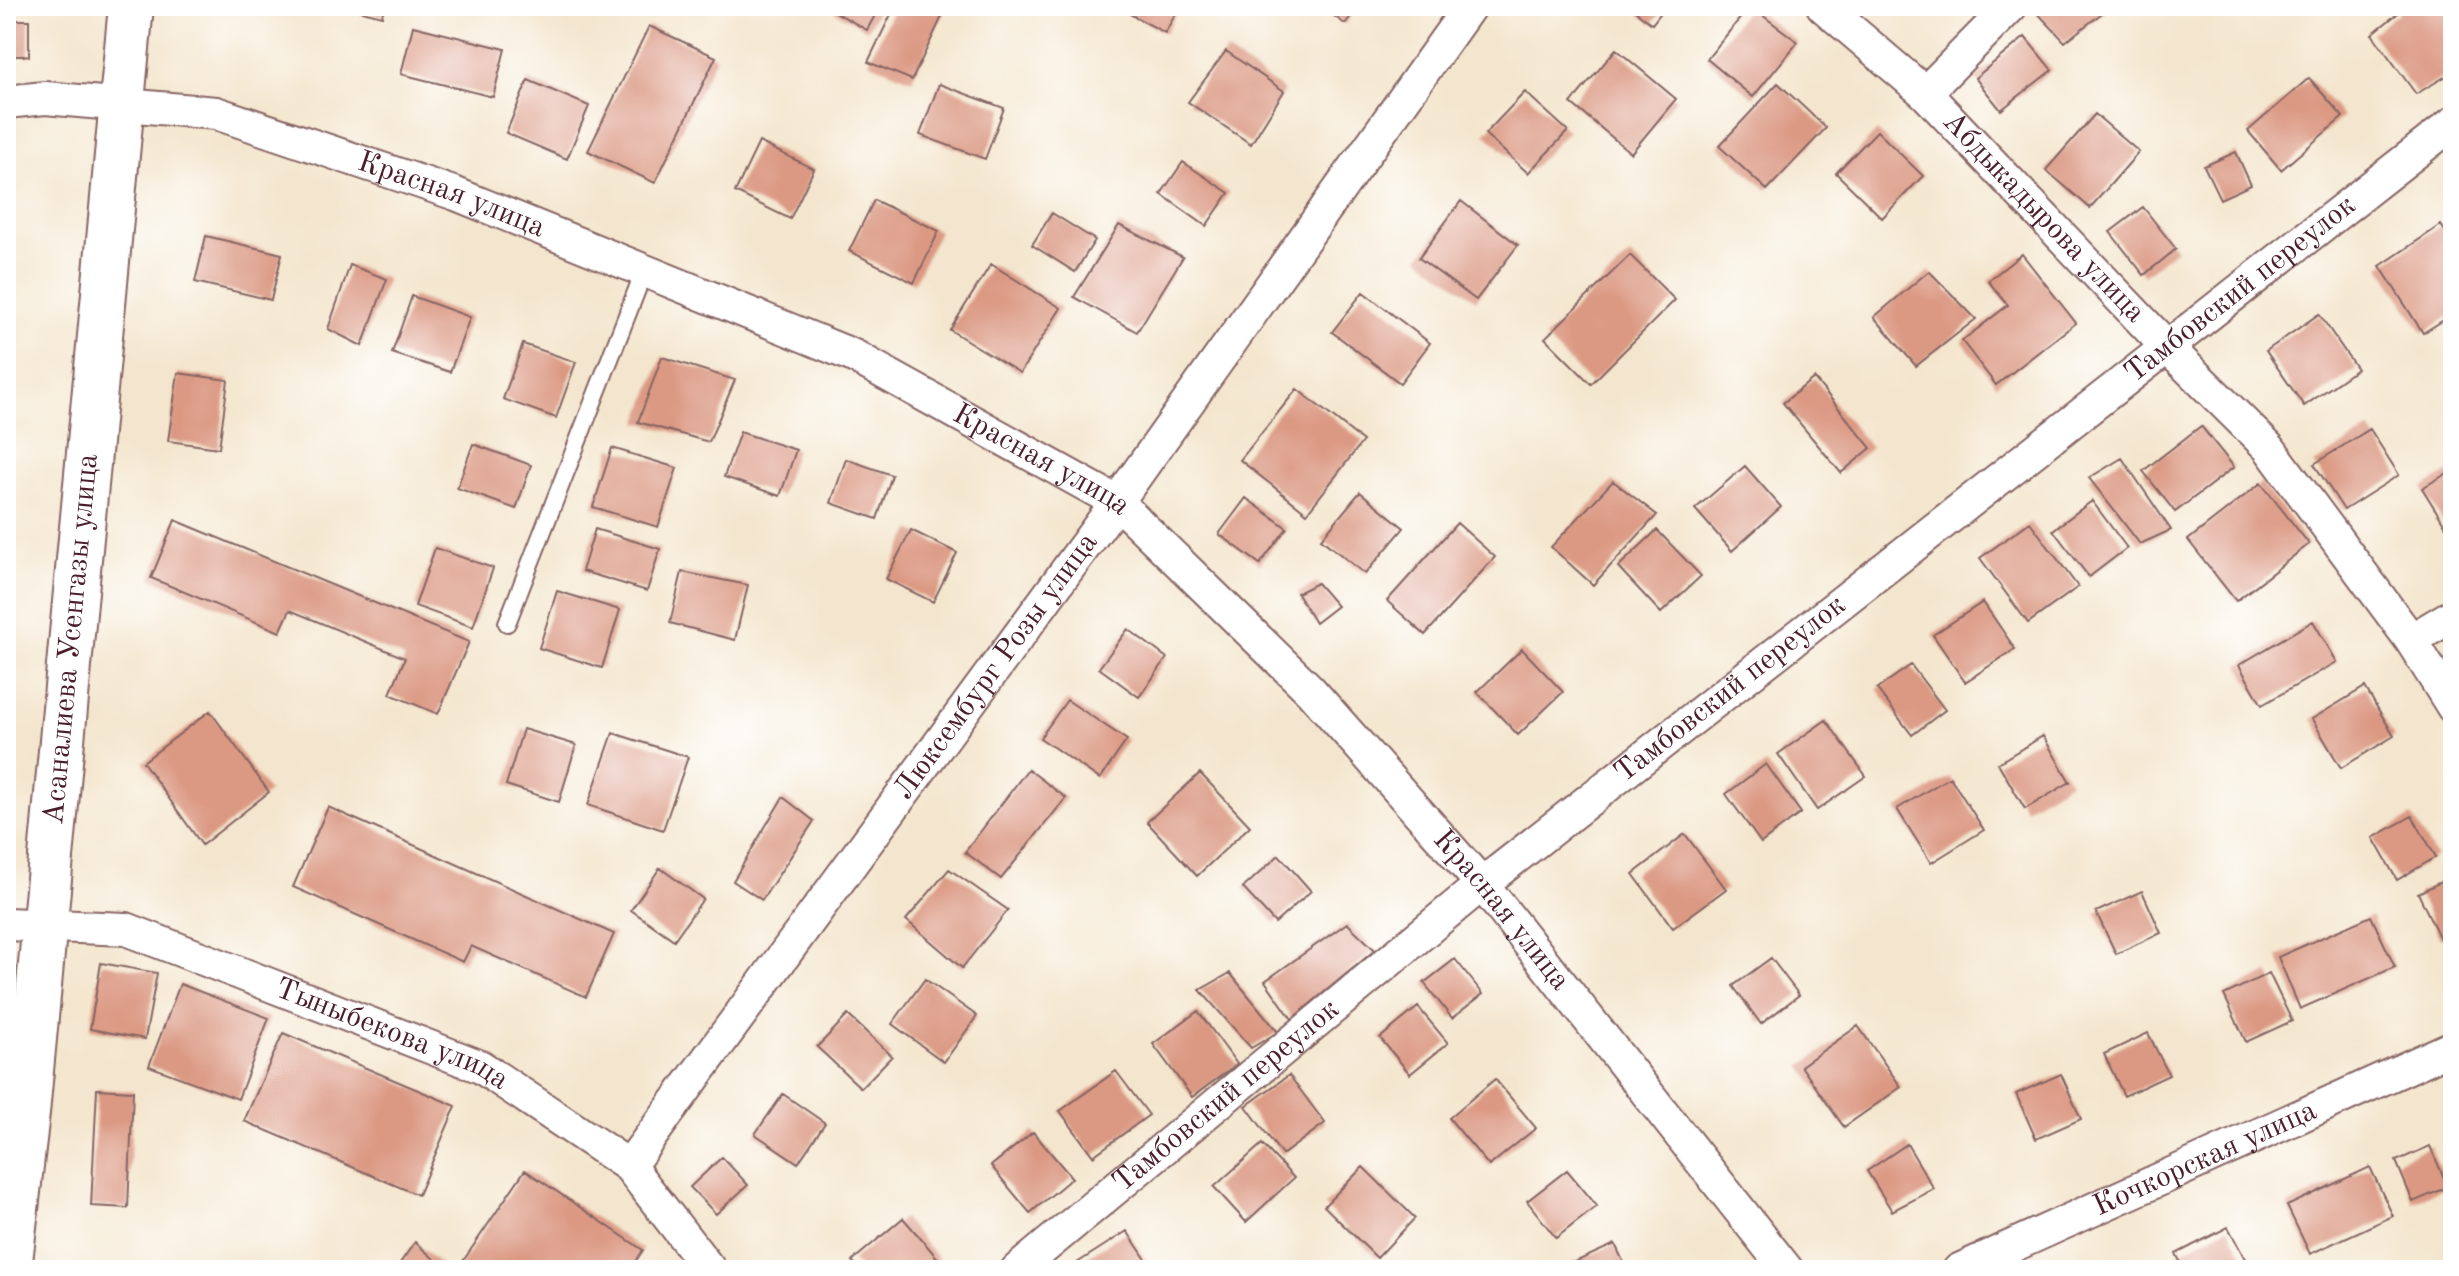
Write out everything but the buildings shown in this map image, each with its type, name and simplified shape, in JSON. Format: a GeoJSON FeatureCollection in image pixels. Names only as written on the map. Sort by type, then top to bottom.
{"type":"FeatureCollection","features":[{"type":"Feature","properties":{"kind":"main road","name":"Асаналиева Усенгазы улица"},"geometry":{"type":"LineString","coordinates":[[9,1270],[24,925],[131,6]]}},
{"type":"Feature","properties":{"kind":"street","name":"Люксембург Розы улица"},"geometry":{"type":"LineString","coordinates":[[629,1166],[1117,502],[1470,6]]}},
{"type":"Feature","properties":{"kind":"street","name":"Абдыкадырова улица"},"geometry":{"type":"LineString","coordinates":[[1823,6],[1925,93],[2166,346],[2269,448],[2411,640],[2453,707]]}},
{"type":"Feature","properties":{"kind":"street"},"geometry":{"type":"LineString","coordinates":[[1925,93],[2011,6]]}},
{"type":"Feature","properties":{"kind":"street","name":"Красная улица"},"geometry":{"type":"LineString","coordinates":[[6,102],[45,98],[216,113],[456,194],[854,356],[1117,502],[1310,690],[1482,884],[1787,1270]]}},
{"type":"Feature","properties":{"kind":"street","name":"Тамбовский переулок"},"geometry":{"type":"LineString","coordinates":[[1017,1270],[1482,884],[2453,123]]}},
{"type":"Feature","properties":{"kind":"street"},"geometry":{"type":"LineString","coordinates":[[2411,640],[2453,615]]}},
{"type":"Feature","properties":{"kind":"street","name":"Тыныбекова улица"},"geometry":{"type":"LineString","coordinates":[[24,925],[126,929],[481,1067],[629,1166],[710,1270]]}},
{"type":"Feature","properties":{"kind":"street","name":"Кочкорская улица"},"geometry":{"type":"LineString","coordinates":[[1959,1270],[2453,1047]]}},
{"type":"Feature","properties":{"kind":"lane"},"geometry":{"type":"LineString","coordinates":[[507,623],[645,269]]}}]}
